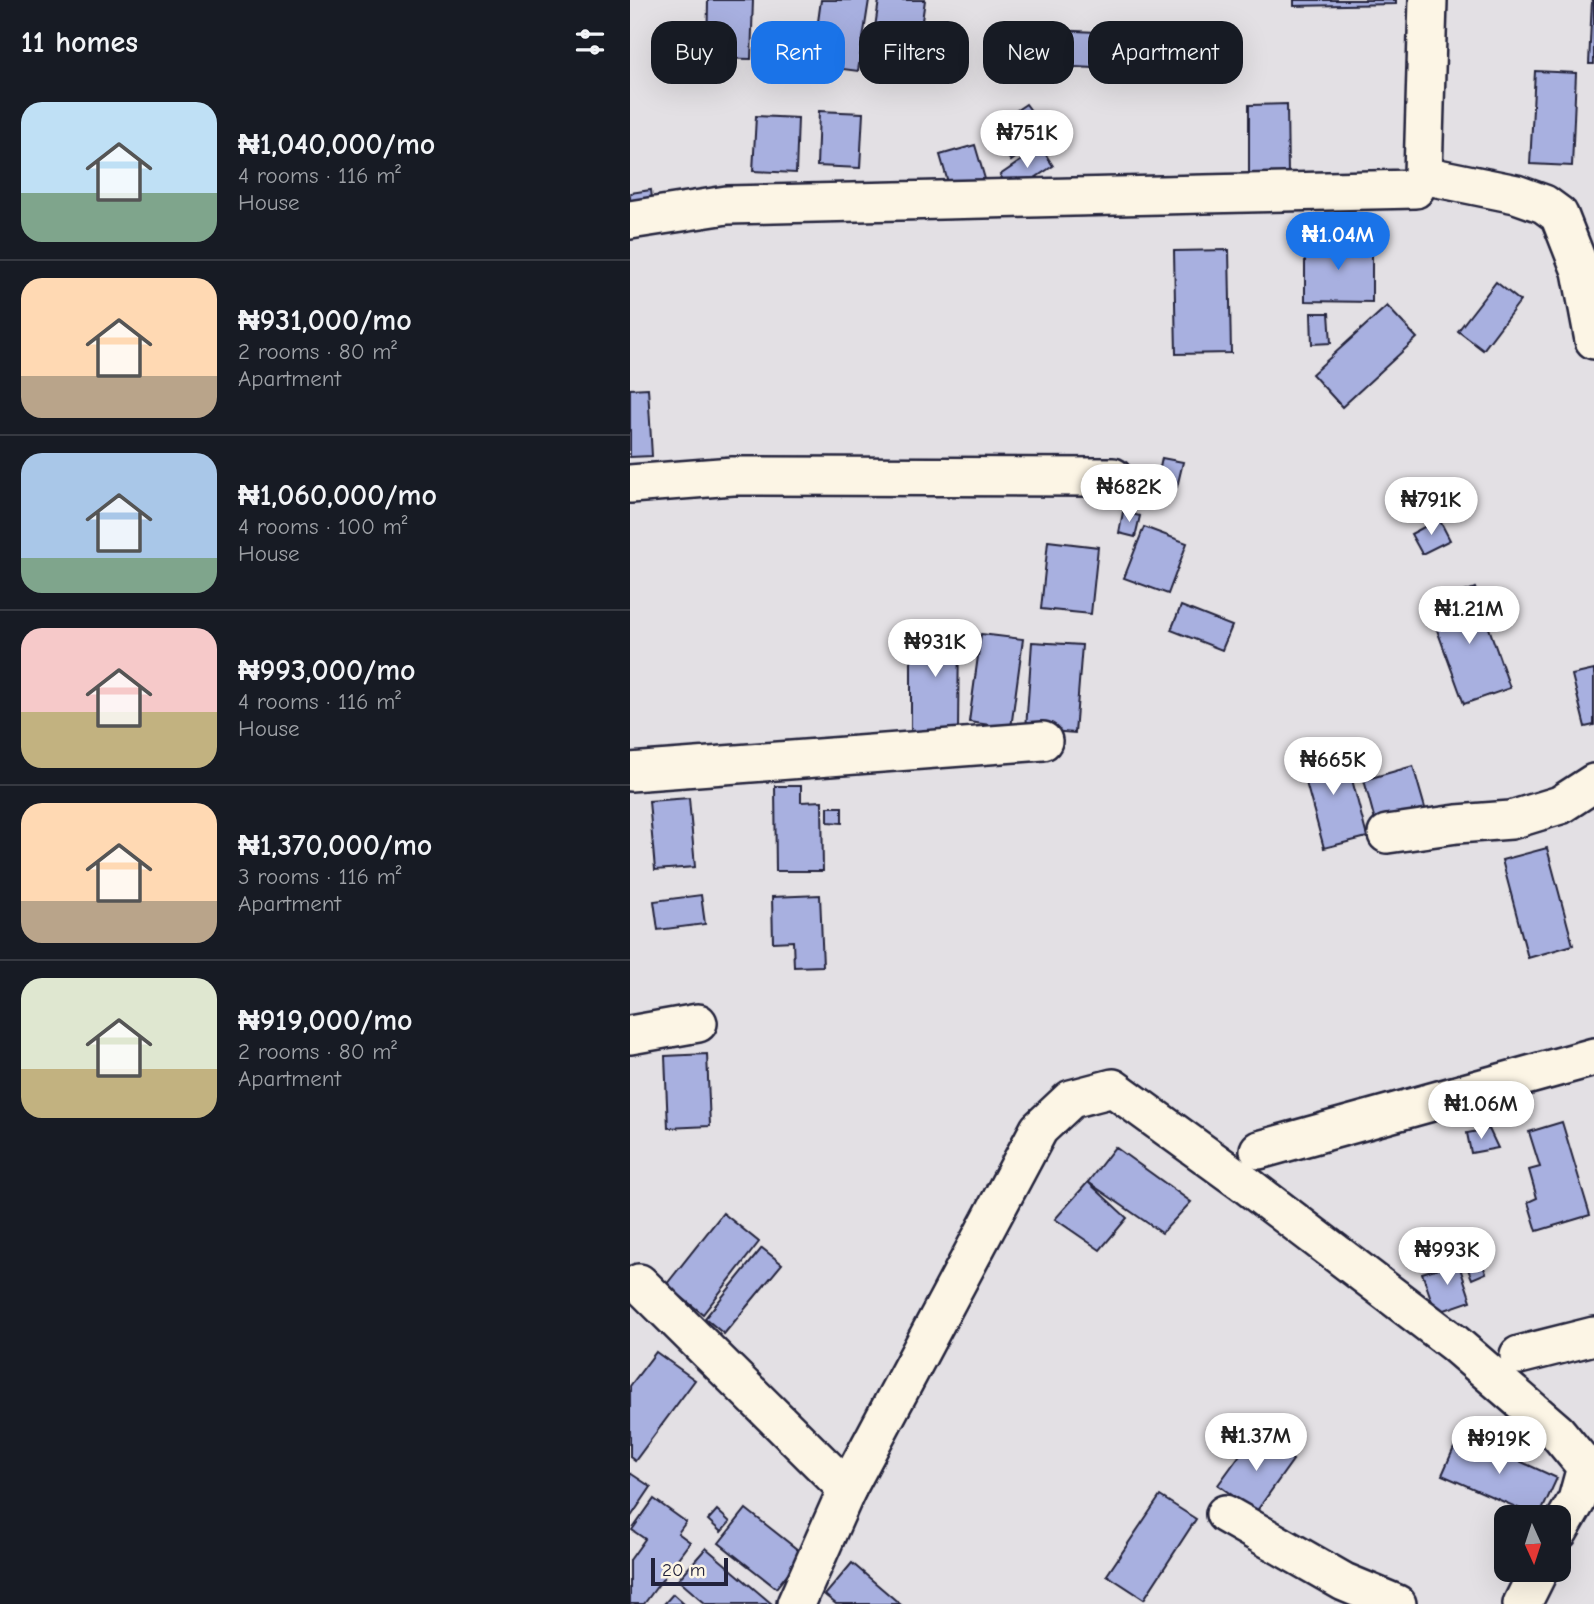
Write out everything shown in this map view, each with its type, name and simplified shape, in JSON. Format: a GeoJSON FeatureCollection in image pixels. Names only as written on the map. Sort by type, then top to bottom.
{"type":"FeatureCollection","features":[{"type":"Feature","properties":{"kind":"street"},"geometry":{"type":"LineString","coordinates":[[630,220],[727,205],[1415,189],[1423,175],[1428,0]]}},
{"type":"Feature","properties":{"kind":"street"},"geometry":{"type":"LineString","coordinates":[[1423,175],[1516,194],[1544,204],[1559,215],[1581,271],[1594,340]]}},
{"type":"Feature","properties":{"kind":"street"},"geometry":{"type":"LineString","coordinates":[[630,484],[733,476],[1113,477]]}},
{"type":"Feature","properties":{"kind":"street"},"geometry":{"type":"LineString","coordinates":[[630,772],[1043,741]]}},
{"type":"Feature","properties":{"kind":"street"},"geometry":{"type":"LineString","coordinates":[[1387,834],[1511,820],[1560,805],[1594,783]]}},
{"type":"Feature","properties":{"kind":"street"},"geometry":{"type":"LineString","coordinates":[[630,1035],[698,1023]]}},
{"type":"Feature","properties":{"kind":"street"},"geometry":{"type":"LineString","coordinates":[[1259,1150],[1594,1057]]}},
{"type":"Feature","properties":{"kind":"street"},"geometry":{"type":"LineString","coordinates":[[796,1604],[847,1489],[1039,1129],[1071,1099],[1113,1088],[1248,1186],[1443,1335],[1557,1432],[1586,1467],[1572,1509]]}},
{"type":"Feature","properties":{"kind":"street"},"geometry":{"type":"LineString","coordinates":[[639,1283],[847,1489]]}},
{"type":"Feature","properties":{"kind":"street"},"geometry":{"type":"LineString","coordinates":[[1519,1355],[1594,1336]]}},
{"type":"Feature","properties":{"kind":"street"},"geometry":{"type":"LineString","coordinates":[[1225,1514],[1344,1582],[1397,1604]]}},
{"type":"Feature","properties":{"kind":"street"},"geometry":{"type":"LineString","coordinates":[[1522,1604],[1533,1582]]}},
{"type":"Feature","properties":{"kind":"building"},"geometry":{"type":"Polygon","coordinates":[[[708,0],[753,0],[751,59],[737,59],[737,21],[708,21],[708,0]]]}},
{"type":"Feature","properties":{"kind":"building"},"geometry":{"type":"Polygon","coordinates":[[[821,0],[869,0],[866,21],[859,21],[858,71],[845,69],[845,21],[818,21],[821,0]]]}},
{"type":"Feature","properties":{"kind":"building"},"geometry":{"type":"Polygon","coordinates":[[[879,0],[925,0],[922,21],[876,21],[879,0]]]}},
{"type":"Feature","properties":{"kind":"building"},"geometry":{"type":"Polygon","coordinates":[[[1294,0],[1396,0],[1396,4],[1294,6],[1294,0]]]}},
{"type":"Feature","properties":{"kind":"building"},"geometry":{"type":"Polygon","coordinates":[[[1592,0],[1594,64],[1589,64],[1592,0]]]}},
{"type":"Feature","properties":{"kind":"building"},"geometry":{"type":"Polygon","coordinates":[[[1074,31],[1088,32],[1088,68],[1074,67],[1074,31]]]}},
{"type":"Feature","properties":{"kind":"building"},"geometry":{"type":"Polygon","coordinates":[[[1535,71],[1576,73],[1572,166],[1530,164],[1535,71]]]}},
{"type":"Feature","properties":{"kind":"building"},"geometry":{"type":"Polygon","coordinates":[[[1026,104],[1048,134],[1011,161],[988,130],[1026,104]]]}},
{"type":"Feature","properties":{"kind":"building"},"geometry":{"type":"Polygon","coordinates":[[[1287,104],[1288,175],[1249,175],[1249,105],[1287,104]]]}},
{"type":"Feature","properties":{"kind":"building"},"geometry":{"type":"Polygon","coordinates":[[[819,111],[863,113],[860,168],[817,166],[819,111]]]}},
{"type":"Feature","properties":{"kind":"building"},"geometry":{"type":"Polygon","coordinates":[[[756,116],[798,118],[796,173],[753,171],[756,116]]]}},
{"type":"Feature","properties":{"kind":"building"},"geometry":{"type":"Polygon","coordinates":[[[975,145],[985,179],[950,189],[940,155],[975,145]]]}},
{"type":"Feature","properties":{"kind":"building"},"geometry":{"type":"Polygon","coordinates":[[[1041,147],[1053,166],[1012,193],[1000,175],[1041,147]]]}},
{"type":"Feature","properties":{"kind":"building"},"geometry":{"type":"Polygon","coordinates":[[[651,190],[653,207],[630,210],[630,193],[651,190]]]}},
{"type":"Feature","properties":{"kind":"building"},"geometry":{"type":"Polygon","coordinates":[[[1305,243],[1372,244],[1372,302],[1305,301],[1305,243]]]}},
{"type":"Feature","properties":{"kind":"building"},"geometry":{"type":"Polygon","coordinates":[[[1229,250],[1231,353],[1176,354],[1174,251],[1229,250]]]}},
{"type":"Feature","properties":{"kind":"building"},"geometry":{"type":"Polygon","coordinates":[[[1496,282],[1520,301],[1483,350],[1458,331],[1496,282]]]}},
{"type":"Feature","properties":{"kind":"building"},"geometry":{"type":"Polygon","coordinates":[[[1387,306],[1417,338],[1342,407],[1312,374],[1387,306]]]}},
{"type":"Feature","properties":{"kind":"building"},"geometry":{"type":"Polygon","coordinates":[[[1311,313],[1329,313],[1331,343],[1312,344],[1311,313]]]}},
{"type":"Feature","properties":{"kind":"building"},"geometry":{"type":"Polygon","coordinates":[[[648,388],[652,456],[630,457],[630,389],[648,388]]]}},
{"type":"Feature","properties":{"kind":"building"},"geometry":{"type":"Polygon","coordinates":[[[1162,458],[1183,462],[1177,487],[1157,482],[1162,458]]]}},
{"type":"Feature","properties":{"kind":"building"},"geometry":{"type":"Polygon","coordinates":[[[1123,512],[1140,516],[1135,537],[1119,533],[1123,512]]]}},
{"type":"Feature","properties":{"kind":"building"},"geometry":{"type":"Polygon","coordinates":[[[1439,519],[1450,540],[1422,554],[1411,534],[1439,519]]]}},
{"type":"Feature","properties":{"kind":"building"},"geometry":{"type":"Polygon","coordinates":[[[1144,527],[1187,543],[1168,594],[1124,578],[1144,527]]]}},
{"type":"Feature","properties":{"kind":"building"},"geometry":{"type":"Polygon","coordinates":[[[1048,541],[1098,547],[1091,614],[1041,609],[1048,541]]]}},
{"type":"Feature","properties":{"kind":"building"},"geometry":{"type":"Polygon","coordinates":[[[1475,588],[1510,688],[1464,704],[1428,605],[1475,588]]]}},
{"type":"Feature","properties":{"kind":"building"},"geometry":{"type":"Polygon","coordinates":[[[1181,606],[1232,626],[1222,650],[1171,630],[1181,606]]]}},
{"type":"Feature","properties":{"kind":"building"},"geometry":{"type":"Polygon","coordinates":[[[911,626],[959,626],[958,732],[911,732],[911,626]]]}},
{"type":"Feature","properties":{"kind":"building"},"geometry":{"type":"Polygon","coordinates":[[[981,634],[1023,639],[1011,728],[969,722],[981,634]]]}},
{"type":"Feature","properties":{"kind":"building"},"geometry":{"type":"Polygon","coordinates":[[[1032,642],[1082,645],[1075,733],[1026,729],[1032,642]]]}},
{"type":"Feature","properties":{"kind":"building"},"geometry":{"type":"Polygon","coordinates":[[[1594,670],[1594,725],[1585,727],[1572,675],[1594,670]]]}},
{"type":"Feature","properties":{"kind":"building"},"geometry":{"type":"Polygon","coordinates":[[[1343,745],[1367,837],[1324,848],[1299,757],[1343,745]]]}},
{"type":"Feature","properties":{"kind":"building"},"geometry":{"type":"Polygon","coordinates":[[[1413,766],[1427,815],[1377,828],[1364,780],[1413,766]]]}},
{"type":"Feature","properties":{"kind":"building"},"geometry":{"type":"Polygon","coordinates":[[[775,786],[801,786],[801,802],[822,801],[823,871],[776,871],[775,786]]]}},
{"type":"Feature","properties":{"kind":"building"},"geometry":{"type":"Polygon","coordinates":[[[689,798],[695,867],[655,870],[649,801],[689,798]]]}},
{"type":"Feature","properties":{"kind":"building"},"geometry":{"type":"Polygon","coordinates":[[[828,807],[842,807],[842,823],[828,822],[828,807]]]}},
{"type":"Feature","properties":{"kind":"building"},"geometry":{"type":"Polygon","coordinates":[[[1547,848],[1573,945],[1528,958],[1502,860],[1547,848]]]}},
{"type":"Feature","properties":{"kind":"building"},"geometry":{"type":"Polygon","coordinates":[[[701,895],[705,924],[658,930],[654,901],[701,895]]]}},
{"type":"Feature","properties":{"kind":"building"},"geometry":{"type":"Polygon","coordinates":[[[820,895],[823,966],[794,967],[793,941],[773,942],[772,897],[820,895]]]}},
{"type":"Feature","properties":{"kind":"building"},"geometry":{"type":"Polygon","coordinates":[[[707,1054],[710,1126],[668,1128],[665,1056],[707,1054]]]}},
{"type":"Feature","properties":{"kind":"building"},"geometry":{"type":"Polygon","coordinates":[[[1562,1122],[1590,1215],[1537,1231],[1528,1202],[1537,1198],[1529,1170],[1540,1167],[1529,1132],[1562,1122]]]}},
{"type":"Feature","properties":{"kind":"building"},"geometry":{"type":"Polygon","coordinates":[[[1489,1129],[1498,1148],[1471,1153],[1467,1133],[1489,1129]]]}},
{"type":"Feature","properties":{"kind":"building"},"geometry":{"type":"Polygon","coordinates":[[[1115,1147],[1191,1202],[1162,1233],[1088,1182],[1115,1147]]]}},
{"type":"Feature","properties":{"kind":"building"},"geometry":{"type":"Polygon","coordinates":[[[1088,1182],[1127,1218],[1100,1250],[1055,1219],[1088,1182]]]}},
{"type":"Feature","properties":{"kind":"building"},"geometry":{"type":"Polygon","coordinates":[[[723,1213],[759,1242],[703,1314],[666,1285],[723,1213]]]}},
{"type":"Feature","properties":{"kind":"building"},"geometry":{"type":"Polygon","coordinates":[[[762,1248],[782,1264],[724,1334],[705,1318],[762,1248]]]}},
{"type":"Feature","properties":{"kind":"building"},"geometry":{"type":"Polygon","coordinates":[[[1479,1256],[1486,1273],[1472,1279],[1465,1262],[1479,1256]]]}},
{"type":"Feature","properties":{"kind":"building"},"geometry":{"type":"Polygon","coordinates":[[[1458,1262],[1471,1301],[1436,1313],[1422,1273],[1458,1262]]]}},
{"type":"Feature","properties":{"kind":"building"},"geometry":{"type":"Polygon","coordinates":[[[656,1352],[695,1380],[635,1461],[630,1457],[630,1386],[656,1352]]]}},
{"type":"Feature","properties":{"kind":"building"},"geometry":{"type":"Polygon","coordinates":[[[1255,1434],[1293,1460],[1256,1512],[1218,1485],[1255,1434]]]}},
{"type":"Feature","properties":{"kind":"building"},"geometry":{"type":"Polygon","coordinates":[[[1460,1434],[1557,1478],[1545,1505],[1511,1505],[1442,1475],[1460,1434]]]}},
{"type":"Feature","properties":{"kind":"building"},"geometry":{"type":"Polygon","coordinates":[[[630,1473],[651,1487],[630,1518],[630,1473]]]}},
{"type":"Feature","properties":{"kind":"building"},"geometry":{"type":"Polygon","coordinates":[[[1160,1496],[1196,1519],[1144,1599],[1107,1575],[1160,1496]]]}},
{"type":"Feature","properties":{"kind":"building"},"geometry":{"type":"Polygon","coordinates":[[[654,1499],[686,1522],[678,1533],[690,1542],[644,1604],[630,1604],[630,1560],[645,1539],[632,1530],[654,1499]]]}},
{"type":"Feature","properties":{"kind":"building"},"geometry":{"type":"Polygon","coordinates":[[[746,1509],[803,1554],[776,1588],[719,1543],[746,1509]]]}},
{"type":"Feature","properties":{"kind":"building"},"geometry":{"type":"Polygon","coordinates":[[[717,1510],[730,1522],[721,1532],[708,1520],[717,1510]]]}},
{"type":"Feature","properties":{"kind":"building"},"geometry":{"type":"Polygon","coordinates":[[[706,1548],[772,1604],[706,1604],[678,1580],[706,1548]]]}},
{"type":"Feature","properties":{"kind":"building"},"geometry":{"type":"Polygon","coordinates":[[[852,1563],[900,1604],[836,1604],[825,1595],[852,1563]]]}},
{"type":"Feature","properties":{"kind":"building"},"geometry":{"type":"Polygon","coordinates":[[[673,1594],[684,1604],[664,1604],[673,1594]]]}}]}
